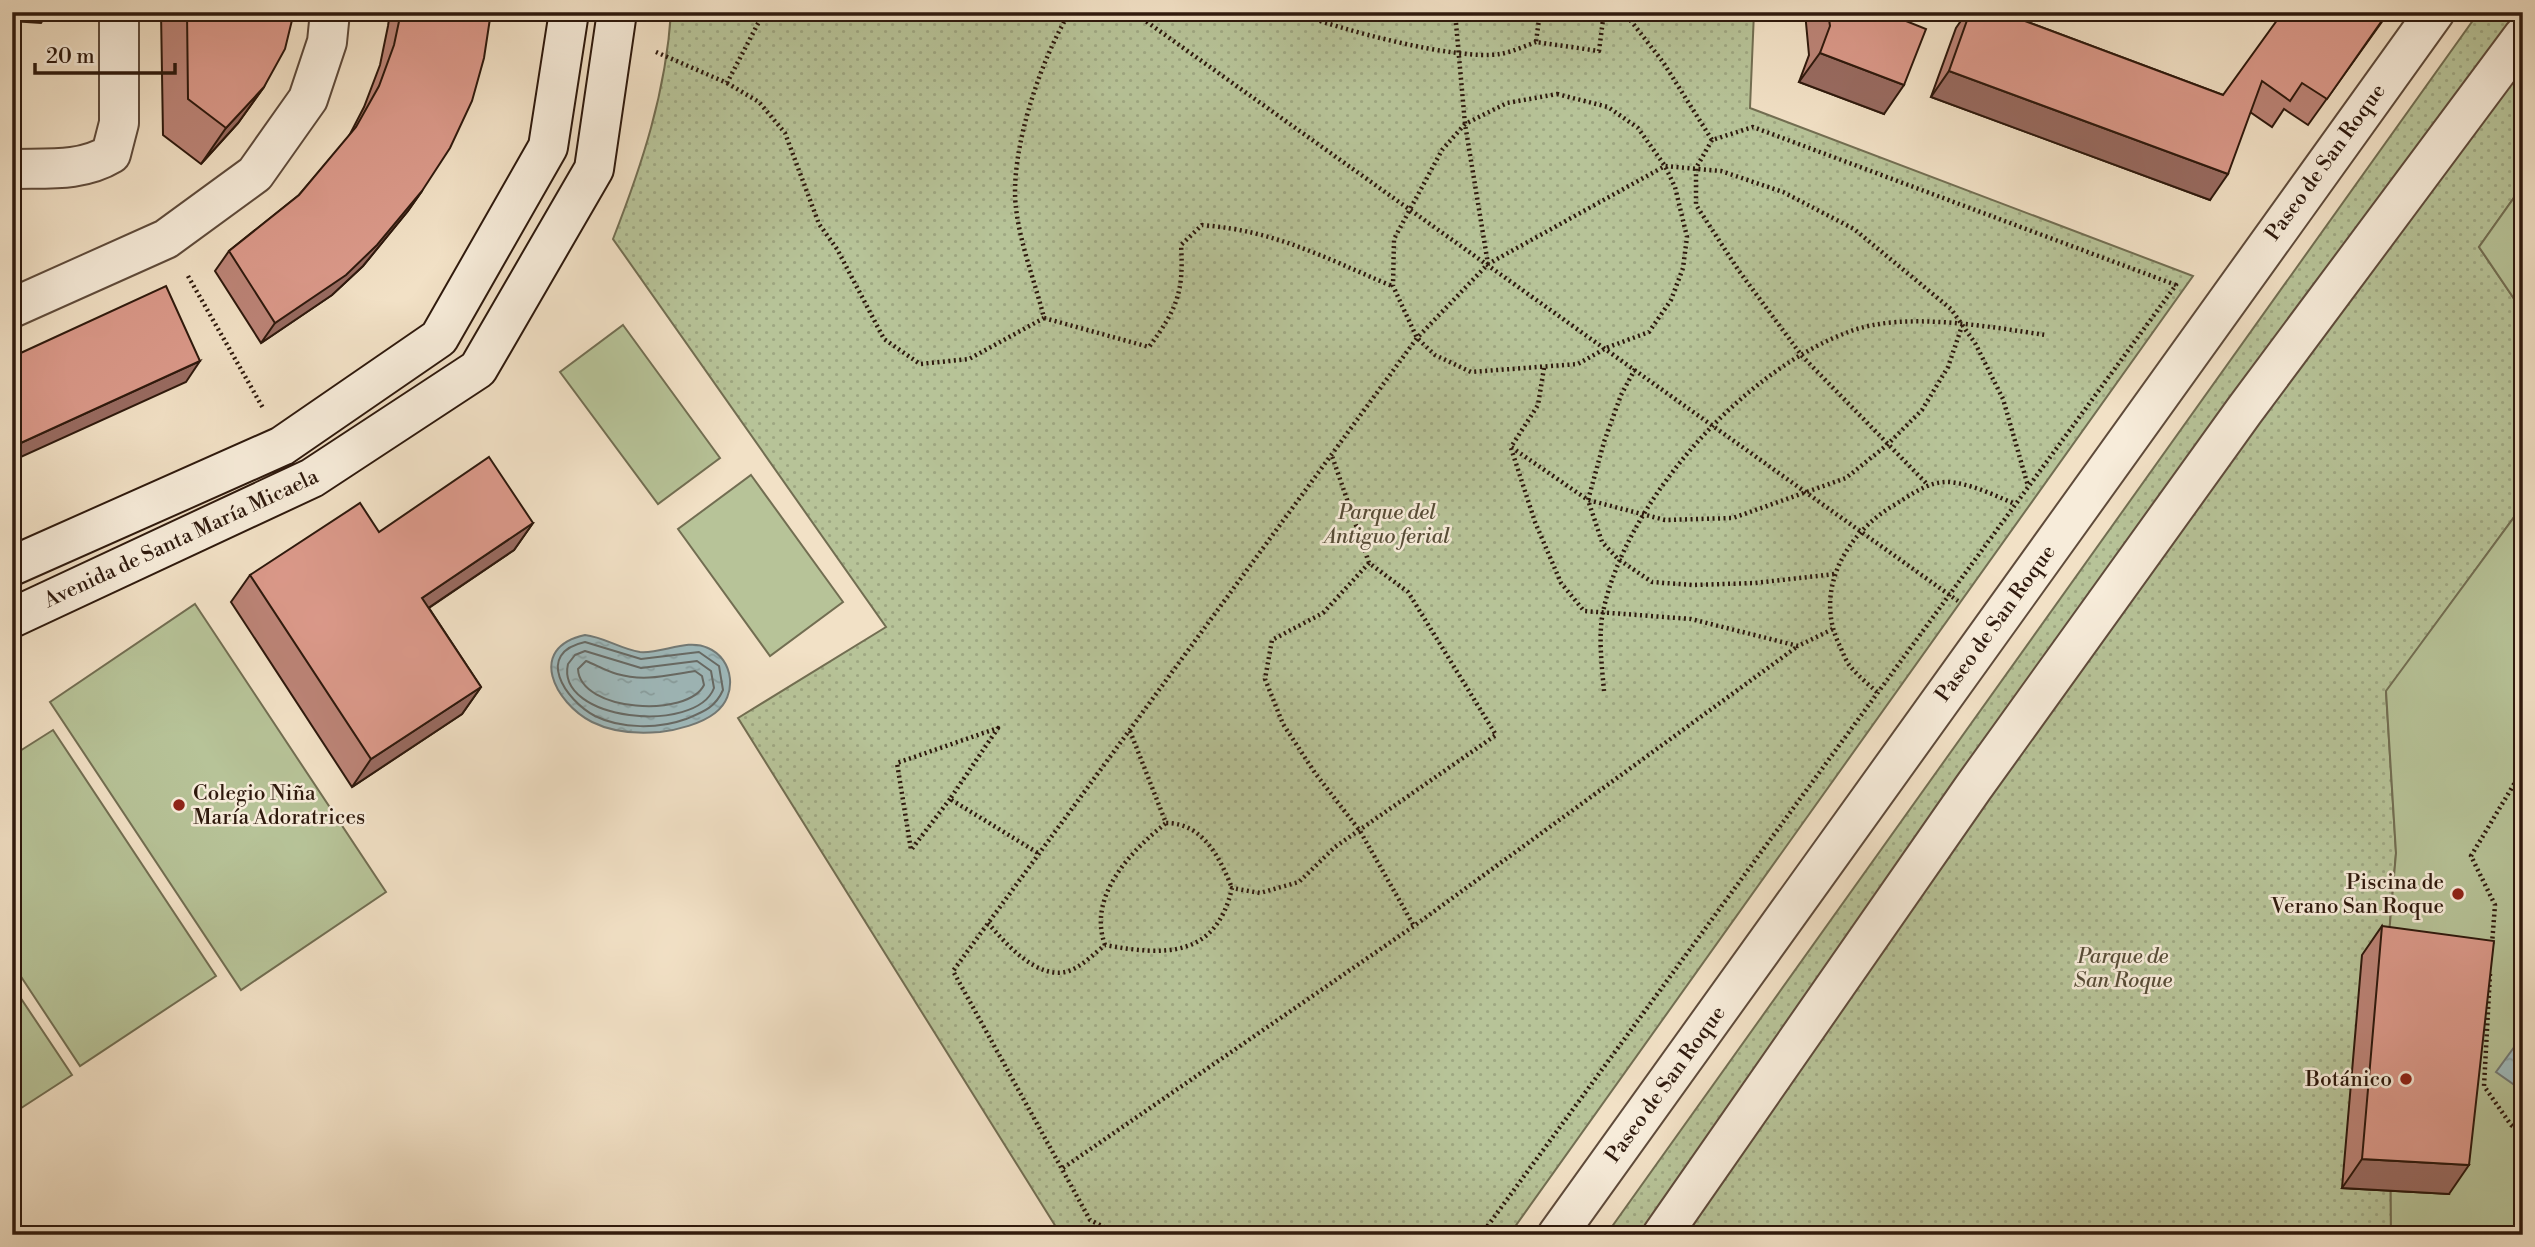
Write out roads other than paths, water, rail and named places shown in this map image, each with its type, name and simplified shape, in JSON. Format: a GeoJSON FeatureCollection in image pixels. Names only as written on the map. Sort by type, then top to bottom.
{"type":"FeatureCollection","features":[{"type":"Feature","properties":{"kind":"street"},"geometry":{"type":"LineString","coordinates":[[12,169],[77,168],[97,162],[111,153],[119,123],[119,12]]}},
{"type":"Feature","properties":{"kind":"street"},"geometry":{"type":"LineString","coordinates":[[12,308],[166,239],[255,174],[308,99],[327,42],[330,12]]}},
{"type":"Feature","properties":{"kind":"street","name":"Avenida de Santa María Micaela"},"geometry":{"type":"LineString","coordinates":[[12,566],[282,446],[439,338],[548,147],[569,12]]}},
{"type":"Feature","properties":{"kind":"street","name":"Avenida de Santa María Micaela"},"geometry":{"type":"LineString","coordinates":[[12,618],[312,478],[478,369],[594,169],[617,12]]}},
{"type":"Feature","properties":{"kind":"street","name":"Paseo de San Roque"},"geometry":{"type":"LineString","coordinates":[[1557,1235],[2435,12]]}},
{"type":"Feature","properties":{"kind":"street"},"geometry":{"type":"LineString","coordinates":[[1662,1235],[1973,788],[2147,545],[2523,36]]}},
{"type":"Feature","properties":{"kind":"water"},"geometry":{"type":"Polygon","coordinates":[[[585,635],[640,652],[683,645],[708,648],[717,653],[728,669],[730,688],[727,697],[722,706],[709,717],[689,726],[667,731],[625,732],[592,722],[567,702],[552,676],[556,651],[567,642],[585,635]]]}},
{"type":"Feature","properties":{"kind":"water"},"geometry":{"type":"Polygon","coordinates":[[[2523,1035],[2523,1091],[2496,1072],[2523,1035]]]}},
{"type":"Feature","properties":{"kind":"place","name":"Colegio Niña María Adoratrices"},"geometry":{"type":"Point","coordinates":[179,805]}},
{"type":"Feature","properties":{"kind":"place","name":"Piscina de Verano San Roque"},"geometry":{"type":"Point","coordinates":[2458,894]}},
{"type":"Feature","properties":{"kind":"place","name":"Botánico"},"geometry":{"type":"Point","coordinates":[2406,1079]}},
{"type":"Feature","properties":{"kind":"park label","name":"Parque del Antiguo ferial"},"geometry":{"type":"Point","coordinates":[1387,524]}},
{"type":"Feature","properties":{"kind":"park label","name":"Parque de San Roque"},"geometry":{"type":"Point","coordinates":[2123,968]}}]}
